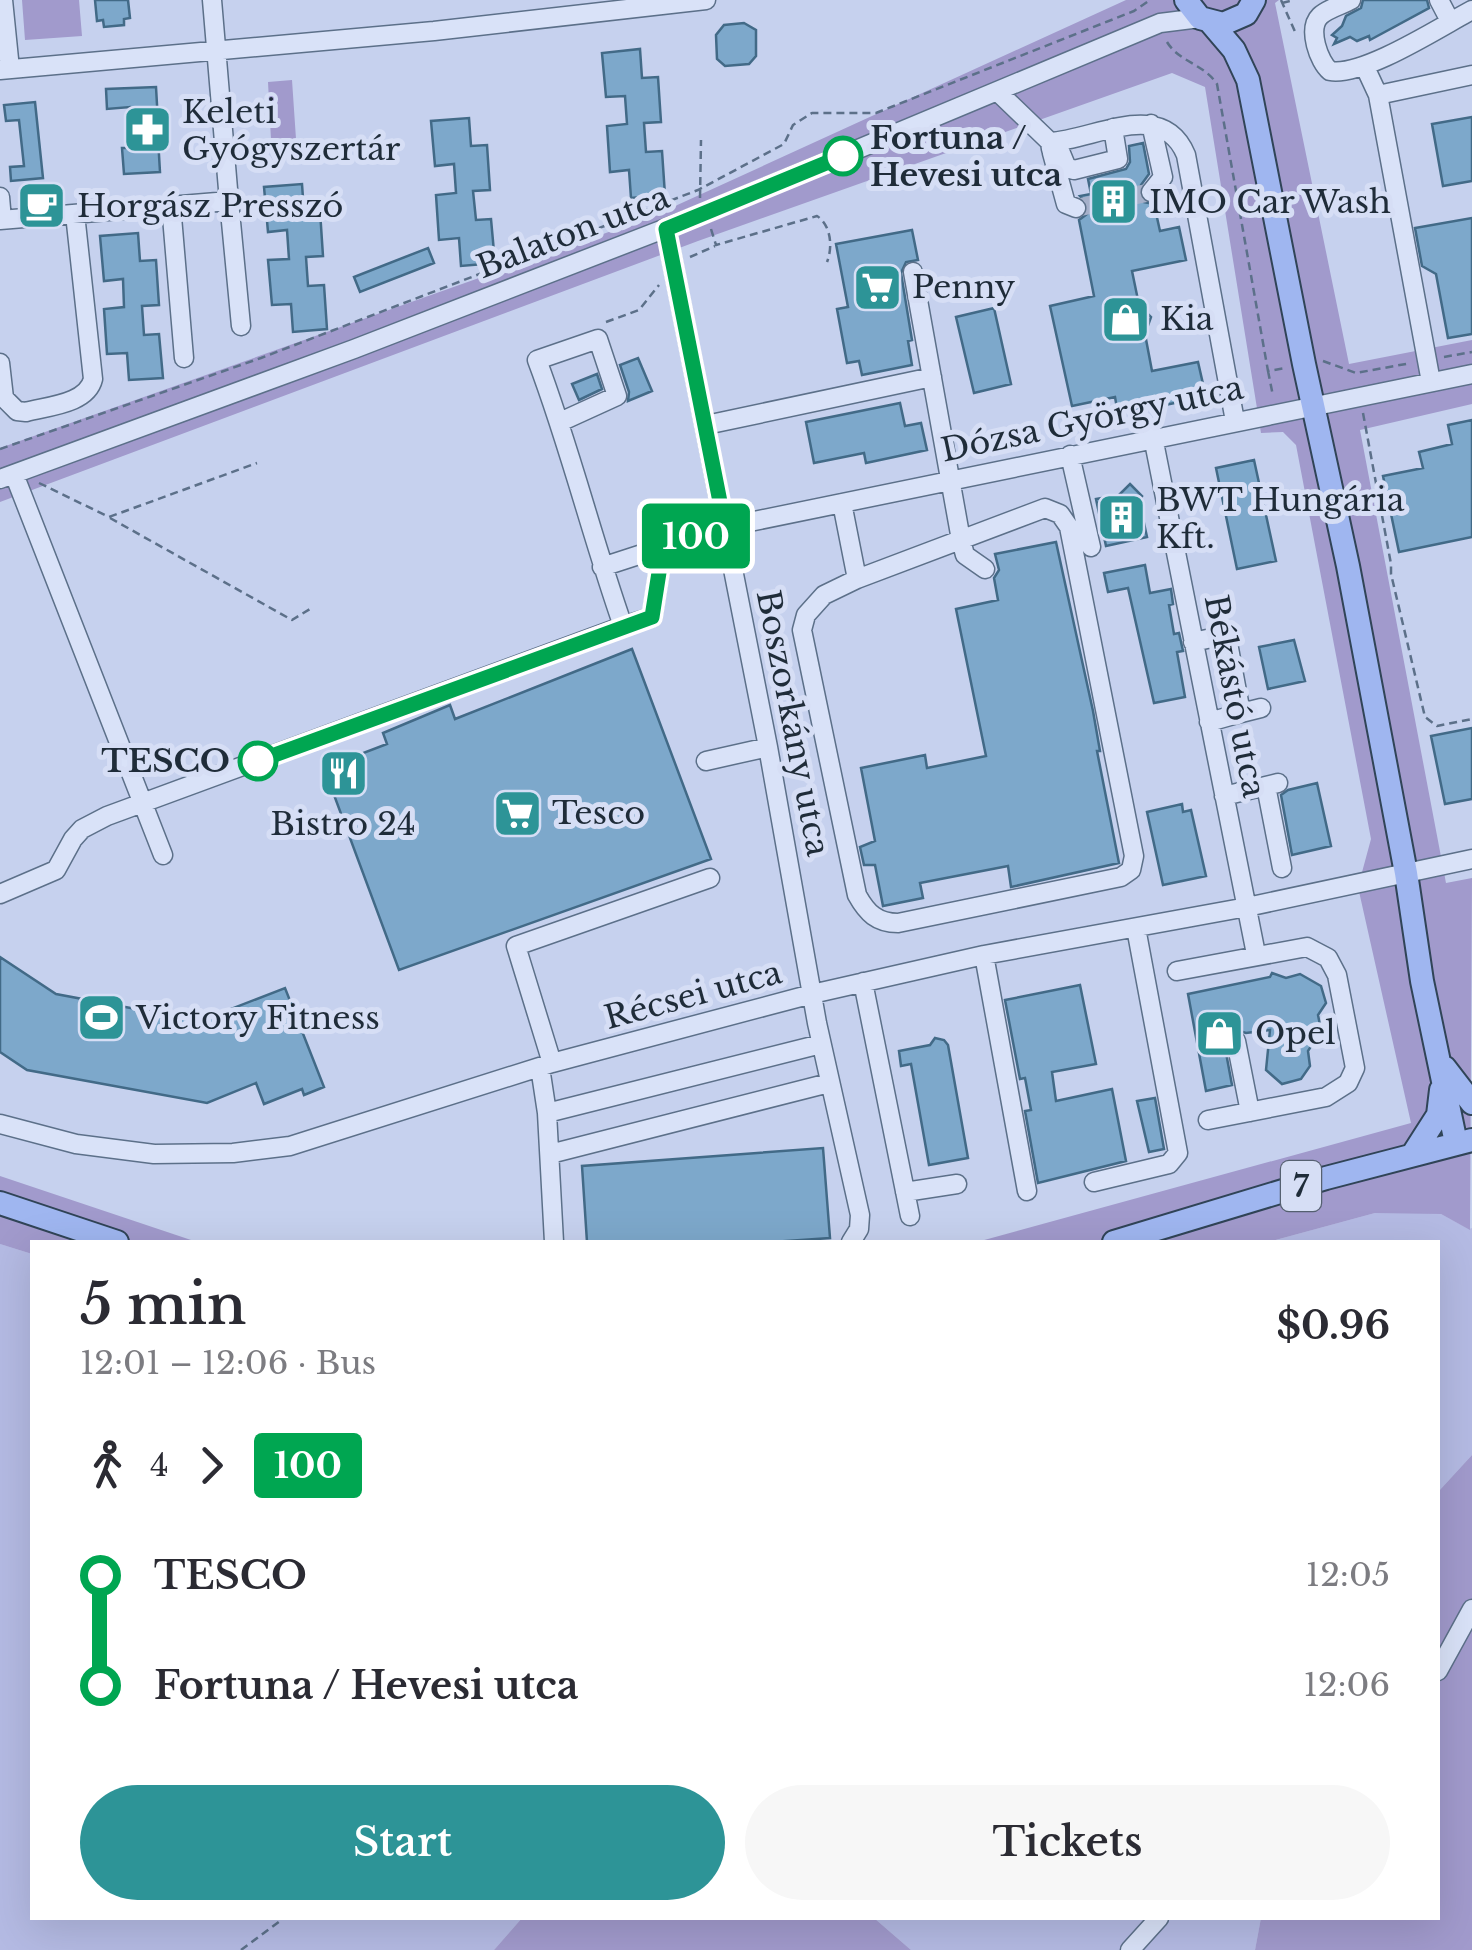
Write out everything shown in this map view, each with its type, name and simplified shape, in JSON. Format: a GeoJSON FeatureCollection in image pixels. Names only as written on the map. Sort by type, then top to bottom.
{"type":"FeatureCollection","features":[{"type":"Feature","properties":{"kind":"main road"},"geometry":{"type":"LineString","coordinates":[[1195,10],[1236,21],[1250,7]]}},
{"type":"Feature","properties":{"kind":"main road"},"geometry":{"type":"LineString","coordinates":[[1250,7],[1241,23],[1241,43],[1406,873],[1422,981],[1464,1142]]}},
{"type":"Feature","properties":{"kind":"main road"},"geometry":{"type":"LineString","coordinates":[[1195,10],[1234,50],[1248,80]]}},
{"type":"Feature","properties":{"kind":"main road"},"geometry":{"type":"LineString","coordinates":[[1440,1061],[1472,1102]]}},
{"type":"Feature","properties":{"kind":"main road"},"geometry":{"type":"LineString","coordinates":[[1413,1154],[1438,1115],[1440,1061]]}},
{"type":"Feature","properties":{"kind":"main road","name":"7"},"geometry":{"type":"LineString","coordinates":[[1121,1240],[1464,1142]]}},
{"type":"Feature","properties":{"kind":"main road"},"geometry":{"type":"LineString","coordinates":[[0,1203],[111,1240]]}},
{"type":"Feature","properties":{"kind":"street"},"geometry":{"type":"LineString","coordinates":[[3,0],[5,69],[434,31],[706,0]]}},
{"type":"Feature","properties":{"kind":"street"},"geometry":{"type":"LineString","coordinates":[[212,0],[241,326]]}},
{"type":"Feature","properties":{"kind":"street"},"geometry":{"type":"LineString","coordinates":[[1351,0],[1317,20],[1317,46],[1330,71],[1364,67],[1472,10]]}},
{"type":"Feature","properties":{"kind":"street"},"geometry":{"type":"LineString","coordinates":[[1439,0],[1450,21]]}},
{"type":"Feature","properties":{"kind":"street","name":"Balaton utca"},"geometry":{"type":"LineString","coordinates":[[15,473],[666,229],[1195,10]]}},
{"type":"Feature","properties":{"kind":"street"},"geometry":{"type":"LineString","coordinates":[[1364,67],[1378,95],[1431,382]]}},
{"type":"Feature","properties":{"kind":"street"},"geometry":{"type":"LineString","coordinates":[[1378,95],[1472,75]]}},
{"type":"Feature","properties":{"kind":"street"},"geometry":{"type":"LineString","coordinates":[[998,92],[1050,146],[1060,151],[1070,170],[1116,161],[1119,152],[1113,128]]}},
{"type":"Feature","properties":{"kind":"street"},"geometry":{"type":"LineString","coordinates":[[1050,146],[1113,128],[1150,124],[1181,142],[1236,421]]}},
{"type":"Feature","properties":{"kind":"street"},"geometry":{"type":"LineString","coordinates":[[1150,124],[1163,177],[1151,192]]}},
{"type":"Feature","properties":{"kind":"street"},"geometry":{"type":"LineString","coordinates":[[1050,146],[1066,204],[1076,208]]}},
{"type":"Feature","properties":{"kind":"street"},"geometry":{"type":"LineString","coordinates":[[0,197],[1,220],[229,201]]}},
{"type":"Feature","properties":{"kind":"street"},"geometry":{"type":"LineString","coordinates":[[171,205],[184,358]]}},
{"type":"Feature","properties":{"kind":"street"},"geometry":{"type":"LineString","coordinates":[[0,363],[4,398],[16,411],[26,412],[83,396],[90,388],[93,379],[75,214]]}},
{"type":"Feature","properties":{"kind":"street","name":"Boszorkány utca"},"geometry":{"type":"LineString","coordinates":[[666,229],[768,747],[821,1044],[860,1214],[853,1240]]}},
{"type":"Feature","properties":{"kind":"street"},"geometry":{"type":"LineString","coordinates":[[913,272],[961,540],[965,555],[985,569]]}},
{"type":"Feature","properties":{"kind":"street"},"geometry":{"type":"LineString","coordinates":[[560,422],[617,396],[602,344],[594,339],[537,360],[623,626]]}},
{"type":"Feature","properties":{"kind":"street","name":"Dózsa György utca"},"geometry":{"type":"LineString","coordinates":[[602,567],[725,527],[1472,374]]}},
{"type":"Feature","properties":{"kind":"street"},"geometry":{"type":"LineString","coordinates":[[706,425],[932,378]]}},
{"type":"Feature","properties":{"kind":"street","name":"Békástó utca"},"geometry":{"type":"LineString","coordinates":[[1153,437],[1256,954]]}},
{"type":"Feature","properties":{"kind":"street"},"geometry":{"type":"LineString","coordinates":[[1070,455],[1091,546]]}},
{"type":"Feature","properties":{"kind":"street"},"geometry":{"type":"LineString","coordinates":[[15,473],[163,855]]}},
{"type":"Feature","properties":{"kind":"street"},"geometry":{"type":"LineString","coordinates":[[842,503],[857,579]]}},
{"type":"Feature","properties":{"kind":"street"},"geometry":{"type":"LineString","coordinates":[[1045,508],[1067,522],[1134,856],[1126,875],[898,924],[868,912],[857,895],[802,630],[806,615],[817,601],[857,579],[961,540],[1045,508]]}},
{"type":"Feature","properties":{"kind":"street"},"geometry":{"type":"LineString","coordinates":[[0,894],[56,870],[82,829],[652,617],[663,547]]}},
{"type":"Feature","properties":{"kind":"street"},"geometry":{"type":"LineString","coordinates":[[1193,642],[1226,638],[1240,713]]}},
{"type":"Feature","properties":{"kind":"street"},"geometry":{"type":"LineString","coordinates":[[1209,722],[1261,708]]}},
{"type":"Feature","properties":{"kind":"street"},"geometry":{"type":"LineString","coordinates":[[706,761],[768,747]]}},
{"type":"Feature","properties":{"kind":"street"},"geometry":{"type":"LineString","coordinates":[[1224,796],[1272,785],[1282,868]]}},
{"type":"Feature","properties":{"kind":"street","name":"Récsei utca"},"geometry":{"type":"LineString","coordinates":[[0,1124],[76,1144],[154,1154],[262,1150],[324,1138],[546,1065],[812,994],[984,955],[1247,907],[1472,859]]}},
{"type":"Feature","properties":{"kind":"street"},"geometry":{"type":"LineString","coordinates":[[554,1240],[546,1065],[516,946],[710,878]]}},
{"type":"Feature","properties":{"kind":"street"},"geometry":{"type":"LineString","coordinates":[[1094,1182],[1168,1164],[1178,1153],[1136,928]]}},
{"type":"Feature","properties":{"kind":"street"},"geometry":{"type":"LineString","coordinates":[[1177,970],[1308,946],[1328,958],[1338,975],[1355,1068],[1348,1083],[1326,1097],[1208,1120]]}},
{"type":"Feature","properties":{"kind":"street"},"geometry":{"type":"LineString","coordinates":[[984,955],[1027,1191]]}},
{"type":"Feature","properties":{"kind":"street"},"geometry":{"type":"LineString","coordinates":[[862,982],[910,1216]]}},
{"type":"Feature","properties":{"kind":"street"},"geometry":{"type":"LineString","coordinates":[[1236,1042],[1250,1112]]}},
{"type":"Feature","properties":{"kind":"street"},"geometry":{"type":"LineString","coordinates":[[547,1113],[821,1044]]}},
{"type":"Feature","properties":{"kind":"street"},"geometry":{"type":"LineString","coordinates":[[550,1154],[829,1083]]}},
{"type":"Feature","properties":{"kind":"street"},"geometry":{"type":"LineString","coordinates":[[905,1192],[957,1184]]}},
{"type":"Feature","properties":{"kind":"street"},"geometry":{"type":"LineString","coordinates":[[1440,1667],[1472,1609]]}},
{"type":"Feature","properties":{"kind":"street"},"geometry":{"type":"LineString","coordinates":[[1130,1950],[1157,1920]]}},
{"type":"Feature","properties":{"kind":"path"},"geometry":{"type":"LineString","coordinates":[[0,449],[261,358],[698,190],[784,144],[793,125],[812,113],[876,114],[1134,11],[1150,0]]}},
{"type":"Feature","properties":{"kind":"path"},"geometry":{"type":"LineString","coordinates":[[1285,0],[1282,3],[1294,0]]}},
{"type":"Feature","properties":{"kind":"path"},"geometry":{"type":"LineString","coordinates":[[701,140],[698,190],[716,246]]}},
{"type":"Feature","properties":{"kind":"path"},"geometry":{"type":"LineString","coordinates":[[602,323],[639,310],[674,265],[716,246],[817,216],[825,222],[831,247],[827,262]]}},
{"type":"Feature","properties":{"kind":"path"},"geometry":{"type":"LineString","coordinates":[[1268,372],[1277,412]]}},
{"type":"Feature","properties":{"kind":"path"},"geometry":{"type":"LineString","coordinates":[[1360,397],[1392,564],[1390,574],[1425,718],[1437,726],[1472,719]]}},
{"type":"Feature","properties":{"kind":"path"},"geometry":{"type":"LineString","coordinates":[[21,440],[15,473],[109,517],[292,620],[310,609]]}},
{"type":"Feature","properties":{"kind":"path"},"geometry":{"type":"LineString","coordinates":[[109,517],[256,464]]}},
{"type":"Feature","properties":{"kind":"path"},"geometry":{"type":"LineString","coordinates":[[241,1950],[281,1920]]}},
{"type":"Feature","properties":{"kind":"shaded area"},"geometry":{"type":"Polygon","coordinates":[[[22,0],[79,0],[82,36],[25,40],[22,0]]]}},
{"type":"Feature","properties":{"kind":"shaded area"},"geometry":{"type":"Polygon","coordinates":[[[1126,0],[1279,0],[1275,3],[1349,364],[1472,340],[1472,404],[1360,430],[1446,883],[1472,878],[1470,1230],[1441,1214],[1375,1213],[1275,1240],[984,1240],[1411,1123],[1358,887],[1371,839],[1296,445],[1283,432],[1261,433],[1205,87],[1172,73],[698,241],[0,502],[0,448],[651,217],[1126,0]]]}},
{"type":"Feature","properties":{"kind":"shaded area"},"geometry":{"type":"Polygon","coordinates":[[[292,80],[296,139],[271,140],[268,82],[292,80]]]}},
{"type":"Feature","properties":{"kind":"shaded area"},"geometry":{"type":"Polygon","coordinates":[[[0,1176],[191,1240],[30,1240],[30,1253],[0,1244],[0,1176]]]}},
{"type":"Feature","properties":{"kind":"shaded area"},"geometry":{"type":"Polygon","coordinates":[[[1375,1213],[1441,1214],[1472,1228],[1472,1455],[1440,1490],[1440,1240],[1275,1240],[1375,1213]]]}},
{"type":"Feature","properties":{"kind":"shaded area"},"geometry":{"type":"Polygon","coordinates":[[[0,1244],[30,1253],[30,1920],[520,1920],[494,1950],[0,1950],[0,1244]]]}},
{"type":"Feature","properties":{"kind":"shaded area"},"geometry":{"type":"Polygon","coordinates":[[[1472,1455],[1472,1950],[1255,1950],[1261,1920],[1440,1920],[1440,1490],[1472,1455]]]}},
{"type":"Feature","properties":{"kind":"shaded area"},"geometry":{"type":"Polygon","coordinates":[[[520,1920],[876,1920],[911,1950],[494,1950],[520,1920]]]}},
{"type":"Feature","properties":{"kind":"shaded area"},"geometry":{"type":"Polygon","coordinates":[[[876,1920],[1261,1920],[1255,1950],[911,1950],[876,1920]]]}},
{"type":"Feature","properties":{"kind":"building"},"geometry":{"type":"Polygon","coordinates":[[[95,0],[128,0],[130,18],[124,19],[124,25],[104,27],[103,20],[97,21],[95,0]]]}},
{"type":"Feature","properties":{"kind":"building"},"geometry":{"type":"Polygon","coordinates":[[[1363,0],[1427,0],[1429,8],[1370,40],[1369,36],[1357,41],[1350,37],[1334,44],[1337,38],[1332,35],[1346,16],[1361,8],[1363,0]]]}},
{"type":"Feature","properties":{"kind":"building"},"geometry":{"type":"Polygon","coordinates":[[[744,23],[756,30],[756,56],[749,64],[725,66],[717,59],[716,35],[724,25],[744,23]]]}},
{"type":"Feature","properties":{"kind":"building"},"geometry":{"type":"Polygon","coordinates":[[[640,49],[642,78],[658,77],[661,122],[644,123],[646,152],[662,151],[665,195],[631,198],[629,170],[610,172],[607,126],[627,124],[625,96],[606,97],[602,53],[640,49]]]}},
{"type":"Feature","properties":{"kind":"building","name":"Keleti Gyógyszertár"},"geometry":{"type":"Polygon","coordinates":[[[156,87],[158,122],[163,122],[164,137],[158,138],[160,172],[124,174],[122,148],[133,148],[130,107],[107,109],[106,89],[156,87]]]}},
{"type":"Feature","properties":{"kind":"building"},"geometry":{"type":"Polygon","coordinates":[[[35,102],[43,178],[11,181],[10,167],[24,166],[19,120],[6,121],[4,105],[35,102]]]}},
{"type":"Feature","properties":{"kind":"building"},"geometry":{"type":"Polygon","coordinates":[[[1472,117],[1472,181],[1443,186],[1432,124],[1472,117]]]}},
{"type":"Feature","properties":{"kind":"building"},"geometry":{"type":"Polygon","coordinates":[[[469,118],[471,146],[487,145],[490,190],[473,191],[476,220],[491,219],[495,263],[461,266],[459,238],[439,240],[436,195],[456,193],[454,164],[435,166],[431,121],[469,118]]]}},
{"type":"Feature","properties":{"kind":"building"},"geometry":{"type":"Polygon","coordinates":[[[1143,143],[1149,174],[1139,196],[1154,204],[1160,231],[1179,227],[1186,260],[1132,271],[1139,305],[1151,317],[1145,334],[1152,371],[1198,362],[1206,397],[1118,414],[1115,397],[1072,406],[1050,306],[1094,296],[1079,220],[1087,214],[1088,205],[1080,196],[1091,194],[1088,179],[1126,169],[1130,162],[1129,146],[1143,143]]]}},
{"type":"Feature","properties":{"kind":"building"},"geometry":{"type":"Polygon","coordinates":[[[302,184],[304,212],[320,211],[323,256],[306,257],[308,286],[324,285],[327,329],[293,332],[291,304],[272,305],[268,260],[289,259],[287,230],[268,232],[264,187],[302,184]]]}},
{"type":"Feature","properties":{"kind":"building"},"geometry":{"type":"Polygon","coordinates":[[[1472,218],[1472,334],[1448,338],[1436,274],[1422,266],[1415,228],[1472,218]]]}},
{"type":"Feature","properties":{"kind":"building","name":"Penny"},"geometry":{"type":"Polygon","coordinates":[[[912,230],[918,260],[906,262],[901,273],[912,365],[862,375],[859,361],[847,363],[837,309],[848,307],[836,244],[912,230]]]}},
{"type":"Feature","properties":{"kind":"building"},"geometry":{"type":"Polygon","coordinates":[[[138,233],[140,261],[156,260],[159,305],[142,306],[144,335],[159,334],[163,378],[129,380],[127,353],[107,354],[104,309],[124,307],[123,279],[104,281],[100,236],[138,233]]]}},
{"type":"Feature","properties":{"kind":"building"},"geometry":{"type":"Polygon","coordinates":[[[428,248],[434,263],[360,292],[354,277],[428,248]]]}},
{"type":"Feature","properties":{"kind":"building"},"geometry":{"type":"Polygon","coordinates":[[[994,308],[1011,384],[974,393],[956,317],[994,308]]]}},
{"type":"Feature","properties":{"kind":"building"},"geometry":{"type":"Polygon","coordinates":[[[638,358],[652,391],[628,401],[620,365],[638,358]]]}},
{"type":"Feature","properties":{"kind":"building"},"geometry":{"type":"Polygon","coordinates":[[[597,374],[602,389],[579,400],[572,384],[597,374]]]}},
{"type":"Feature","properties":{"kind":"building"},"geometry":{"type":"Polygon","coordinates":[[[900,403],[905,426],[921,423],[927,450],[866,463],[864,453],[814,463],[806,422],[900,403]]]}},
{"type":"Feature","properties":{"kind":"building"},"geometry":{"type":"Polygon","coordinates":[[[1472,420],[1472,537],[1399,552],[1383,476],[1423,468],[1419,452],[1452,444],[1448,425],[1472,420]]]}},
{"type":"Feature","properties":{"kind":"building"},"geometry":{"type":"Polygon","coordinates":[[[1254,460],[1276,561],[1237,569],[1216,468],[1254,460]]]}},
{"type":"Feature","properties":{"kind":"building","name":"BWT Hungária Kft."},"geometry":{"type":"Polygon","coordinates":[[[1130,484],[1142,496],[1139,500],[1147,537],[1106,546],[1096,499],[1119,495],[1130,484]]]}},
{"type":"Feature","properties":{"kind":"building"},"geometry":{"type":"Polygon","coordinates":[[[1056,542],[1093,711],[1119,863],[1011,887],[1008,866],[920,883],[923,898],[883,906],[875,865],[864,865],[860,847],[875,841],[861,768],[925,755],[927,768],[986,756],[956,609],[998,600],[995,554],[1056,542]]]}},
{"type":"Feature","properties":{"kind":"building"},"geometry":{"type":"Polygon","coordinates":[[[1145,565],[1150,593],[1171,589],[1173,604],[1169,605],[1174,634],[1179,633],[1183,651],[1177,652],[1185,697],[1154,703],[1128,588],[1108,592],[1104,573],[1145,565]]]}},
{"type":"Feature","properties":{"kind":"building"},"geometry":{"type":"Polygon","coordinates":[[[1294,640],[1305,681],[1268,689],[1259,647],[1294,640]]]}},
{"type":"Feature","properties":{"kind":"building","name":"Tesco"},"geometry":{"type":"Polygon","coordinates":[[[632,649],[711,859],[399,970],[324,768],[387,744],[383,733],[450,705],[455,719],[632,649]]]}},
{"type":"Feature","properties":{"kind":"building"},"geometry":{"type":"Polygon","coordinates":[[[1472,728],[1472,799],[1445,804],[1431,736],[1472,728]]]}},
{"type":"Feature","properties":{"kind":"building"},"geometry":{"type":"Polygon","coordinates":[[[1317,783],[1331,846],[1292,855],[1281,795],[1317,783]]]}},
{"type":"Feature","properties":{"kind":"building"},"geometry":{"type":"Polygon","coordinates":[[[1182,804],[1183,812],[1191,810],[1206,876],[1163,885],[1147,812],[1182,804]]]}},
{"type":"Feature","properties":{"kind":"building"},"geometry":{"type":"Polygon","coordinates":[[[0,957],[56,994],[200,1021],[285,988],[324,1087],[304,1095],[302,1089],[264,1104],[256,1083],[207,1103],[27,1070],[0,1052],[0,957]]]}},
{"type":"Feature","properties":{"kind":"building","name":"Opel"},"geometry":{"type":"Polygon","coordinates":[[[1272,973],[1286,978],[1300,974],[1321,986],[1326,1003],[1318,1015],[1321,1030],[1308,1051],[1310,1066],[1301,1079],[1282,1084],[1266,1070],[1270,1030],[1246,1033],[1233,1029],[1224,1042],[1232,1085],[1206,1091],[1188,994],[1270,977],[1272,973]]]}},
{"type":"Feature","properties":{"kind":"building"},"geometry":{"type":"Polygon","coordinates":[[[1080,985],[1096,1064],[1052,1072],[1056,1101],[1112,1089],[1126,1161],[1038,1183],[1025,1111],[1031,1110],[1025,1078],[1020,1079],[1005,1000],[1080,985]]]}},
{"type":"Feature","properties":{"kind":"building"},"geometry":{"type":"Polygon","coordinates":[[[935,1038],[948,1045],[968,1158],[929,1165],[911,1064],[901,1066],[899,1051],[930,1045],[935,1038]]]}},
{"type":"Feature","properties":{"kind":"building"},"geometry":{"type":"Polygon","coordinates":[[[1155,1098],[1164,1149],[1149,1152],[1137,1101],[1155,1098]]]}},
{"type":"Feature","properties":{"kind":"building"},"geometry":{"type":"Polygon","coordinates":[[[823,1148],[830,1238],[587,1240],[582,1166],[823,1148]]]}},
{"type":"Feature","properties":{"kind":"tunnel"},"geometry":{"type":"LineString","coordinates":[[1076,208],[1151,192]]}},
{"type":"Feature","properties":{"kind":"bus line","name":"100"},"geometry":{"type":"LineString","coordinates":[[258,761],[652,617],[663,547],[725,527],[666,229],[843,156]]}},
{"type":"Feature","properties":{"kind":"place","name":"Keleti Gyógyszertár"},"geometry":{"type":"Point","coordinates":[147,130]}},
{"type":"Feature","properties":{"kind":"place","name":"Fortuna / Hevesi utca"},"geometry":{"type":"Point","coordinates":[843,156]}},
{"type":"Feature","properties":{"kind":"place","name":"IMO Car Wash"},"geometry":{"type":"Point","coordinates":[1114,202]}},
{"type":"Feature","properties":{"kind":"place","name":"Horgász Presszó"},"geometry":{"type":"Point","coordinates":[42,206]}},
{"type":"Feature","properties":{"kind":"place","name":"Penny"},"geometry":{"type":"Point","coordinates":[877,287]}},
{"type":"Feature","properties":{"kind":"place","name":"Kia"},"geometry":{"type":"Point","coordinates":[1125,319]}},
{"type":"Feature","properties":{"kind":"place","name":"BWT Hungária Kft."},"geometry":{"type":"Point","coordinates":[1121,518]}},
{"type":"Feature","properties":{"kind":"place","name":"TESCO"},"geometry":{"type":"Point","coordinates":[258,761]}},
{"type":"Feature","properties":{"kind":"place","name":"Bistro 24"},"geometry":{"type":"Point","coordinates":[343,774]}},
{"type":"Feature","properties":{"kind":"place","name":"Tesco"},"geometry":{"type":"Point","coordinates":[517,813]}},
{"type":"Feature","properties":{"kind":"place","name":"Victory Fitness"},"geometry":{"type":"Point","coordinates":[101,1018]}},
{"type":"Feature","properties":{"kind":"place","name":"Opel"},"geometry":{"type":"Point","coordinates":[1220,1033]}}]}
